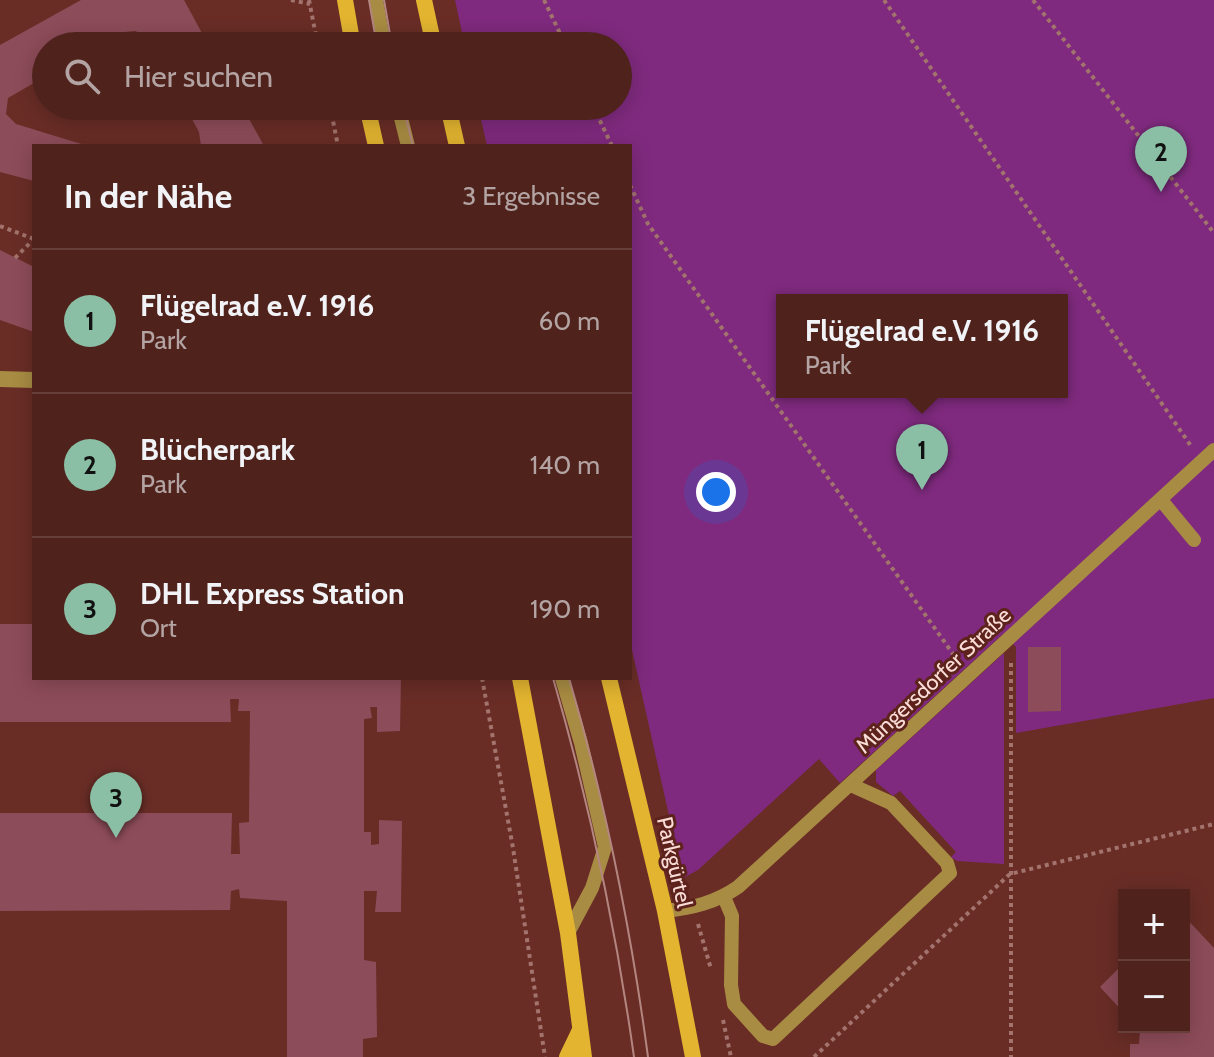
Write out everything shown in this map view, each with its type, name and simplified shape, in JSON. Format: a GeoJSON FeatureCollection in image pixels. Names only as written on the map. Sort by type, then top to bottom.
{"type":"FeatureCollection","features":[{"type":"Feature","properties":{"kind":"main road"},"geometry":{"type":"LineString","coordinates":[[345,0],[351,32]]}},
{"type":"Feature","properties":{"kind":"main road"},"geometry":{"type":"LineString","coordinates":[[424,0],[431,32]]}},
{"type":"Feature","properties":{"kind":"main road"},"geometry":{"type":"LineString","coordinates":[[370,120],[376,144]]}},
{"type":"Feature","properties":{"kind":"main road"},"geometry":{"type":"LineString","coordinates":[[451,120],[457,144]]}},
{"type":"Feature","properties":{"kind":"main road"},"geometry":{"type":"LineString","coordinates":[[520,680],[568,933],[584,1057]]}},
{"type":"Feature","properties":{"kind":"main road","name":"Parkgürtel"},"geometry":{"type":"LineString","coordinates":[[609,680],[665,911],[693,1056]]}},
{"type":"Feature","properties":{"kind":"main road"},"geometry":{"type":"LineString","coordinates":[[567,1057],[580,1030]]}},
{"type":"Feature","properties":{"kind":"street"},"geometry":{"type":"LineString","coordinates":[[0,379],[32,380]]}},
{"type":"Feature","properties":{"kind":"lane"},"geometry":{"type":"LineString","coordinates":[[376,0],[382,32]]}},
{"type":"Feature","properties":{"kind":"lane"},"geometry":{"type":"LineString","coordinates":[[402,120],[408,144]]}},
{"type":"Feature","properties":{"kind":"lane","name":"Müngersdorfer Straße"},"geometry":{"type":"LineString","coordinates":[[665,911],[693,908],[724,897],[851,785],[1214,450]]}},
{"type":"Feature","properties":{"kind":"lane"},"geometry":{"type":"LineString","coordinates":[[1161,500],[1194,540]]}},
{"type":"Feature","properties":{"kind":"lane"},"geometry":{"type":"LineString","coordinates":[[563,680],[605,847],[592,888],[568,933]]}},
{"type":"Feature","properties":{"kind":"lane"},"geometry":{"type":"LineString","coordinates":[[724,897],[732,916],[731,985],[734,1004],[763,1036],[773,1039],[950,873],[947,863],[891,803],[851,785]]}},
{"type":"Feature","properties":{"kind":"path"},"geometry":{"type":"LineString","coordinates":[[291,0],[309,2],[315,32]]}},
{"type":"Feature","properties":{"kind":"path"},"geometry":{"type":"LineString","coordinates":[[544,0],[559,32]]}},
{"type":"Feature","properties":{"kind":"path"},"geometry":{"type":"LineString","coordinates":[[884,0],[1201,461]]}},
{"type":"Feature","properties":{"kind":"path"},"geometry":{"type":"LineString","coordinates":[[1033,0],[1214,233]]}},
{"type":"Feature","properties":{"kind":"path"},"geometry":{"type":"LineString","coordinates":[[333,120],[338,144]]}},
{"type":"Feature","properties":{"kind":"path"},"geometry":{"type":"LineString","coordinates":[[600,120],[611,144]]}},
{"type":"Feature","properties":{"kind":"path"},"geometry":{"type":"LineString","coordinates":[[632,189],[648,224],[969,676]]}},
{"type":"Feature","properties":{"kind":"path"},"geometry":{"type":"LineString","coordinates":[[0,226],[32,238]]}},
{"type":"Feature","properties":{"kind":"path"},"geometry":{"type":"LineString","coordinates":[[15,258],[32,241]]}},
{"type":"Feature","properties":{"kind":"path"},"geometry":{"type":"LineString","coordinates":[[1004,643],[1011,653],[1011,1057]]}},
{"type":"Feature","properties":{"kind":"path"},"geometry":{"type":"LineString","coordinates":[[482,680],[513,848],[545,1057]]}},
{"type":"Feature","properties":{"kind":"path"},"geometry":{"type":"LineString","coordinates":[[814,1057],[1010,874],[1214,824]]}},
{"type":"Feature","properties":{"kind":"path"},"geometry":{"type":"LineString","coordinates":[[693,908],[712,972]]}},
{"type":"Feature","properties":{"kind":"path"},"geometry":{"type":"LineString","coordinates":[[721,1014],[731,1057]]}},
{"type":"Feature","properties":{"kind":"shaded area"},"geometry":{"type":"Polygon","coordinates":[[[455,0],[1214,0],[1214,698],[1016,733],[1016,647],[1003,634],[840,783],[819,759],[698,870],[683,878],[632,650],[632,144],[487,144],[481,120],[632,120],[632,32],[462,32],[455,0]]]}},
{"type":"Feature","properties":{"kind":"shaded area"},"geometry":{"type":"Polygon","coordinates":[[[1004,653],[1004,864],[957,861],[951,857],[956,852],[900,791],[893,796],[876,782],[876,770],[1004,653]]]}},
{"type":"Feature","properties":{"kind":"building"},"geometry":{"type":"Polygon","coordinates":[[[81,0],[184,0],[201,32],[32,32],[32,84],[8,98],[6,114],[16,124],[81,144],[32,144],[32,180],[0,172],[0,45],[81,0]]]}},
{"type":"Feature","properties":{"kind":"building"},"geometry":{"type":"Polygon","coordinates":[[[193,120],[250,120],[263,144],[201,144],[193,120]]]}},
{"type":"Feature","properties":{"kind":"building"},"geometry":{"type":"Polygon","coordinates":[[[0,250],[32,266],[32,331],[0,320],[0,250]]]}},
{"type":"Feature","properties":{"kind":"building"},"geometry":{"type":"Polygon","coordinates":[[[0,624],[32,624],[32,680],[401,680],[400,731],[377,732],[377,707],[370,707],[372,718],[364,719],[364,832],[371,832],[371,845],[379,844],[379,820],[402,821],[401,912],[375,912],[377,891],[364,891],[364,960],[376,962],[377,1037],[363,1039],[363,1057],[287,1057],[287,901],[240,898],[239,889],[231,891],[230,910],[0,911],[0,813],[232,813],[231,854],[240,854],[239,823],[249,822],[250,711],[238,711],[239,699],[230,699],[231,722],[0,722],[0,624]]]}},
{"type":"Feature","properties":{"kind":"building"},"geometry":{"type":"Polygon","coordinates":[[[1028,647],[1061,647],[1061,711],[1028,712],[1028,647]]]}},
{"type":"Feature","properties":{"kind":"building"},"geometry":{"type":"Polygon","coordinates":[[[1190,922],[1214,948],[1214,1057],[1130,1057],[1130,1044],[1139,1044],[1140,1033],[1190,1033],[1190,922]]]}},
{"type":"Feature","properties":{"kind":"building"},"geometry":{"type":"Polygon","coordinates":[[[1118,969],[1118,1006],[1100,987],[1118,969]]]}},
{"type":"Feature","properties":{"kind":"tram line"},"geometry":{"type":"LineString","coordinates":[[369,0],[375,32]]}},
{"type":"Feature","properties":{"kind":"tram line"},"geometry":{"type":"LineString","coordinates":[[384,0],[390,32]]}},
{"type":"Feature","properties":{"kind":"tram line"},"geometry":{"type":"LineString","coordinates":[[406,120],[412,144]]}},
{"type":"Feature","properties":{"kind":"tram line"},"geometry":{"type":"LineString","coordinates":[[554,680],[600,866],[634,1057]]}},
{"type":"Feature","properties":{"kind":"tram line"},"geometry":{"type":"LineString","coordinates":[[570,680],[616,866],[648,1057]]}},
{"type":"Feature","properties":{"kind":"place","name":"Blücherpark"},"geometry":{"type":"Point","coordinates":[1161,192]}},
{"type":"Feature","properties":{"kind":"place","name":"Flügelrad e.V. 1916"},"geometry":{"type":"Point","coordinates":[922,490]}},
{"type":"Feature","properties":{"kind":"place","name":"DHL Express Station"},"geometry":{"type":"Point","coordinates":[116,838]}}]}
